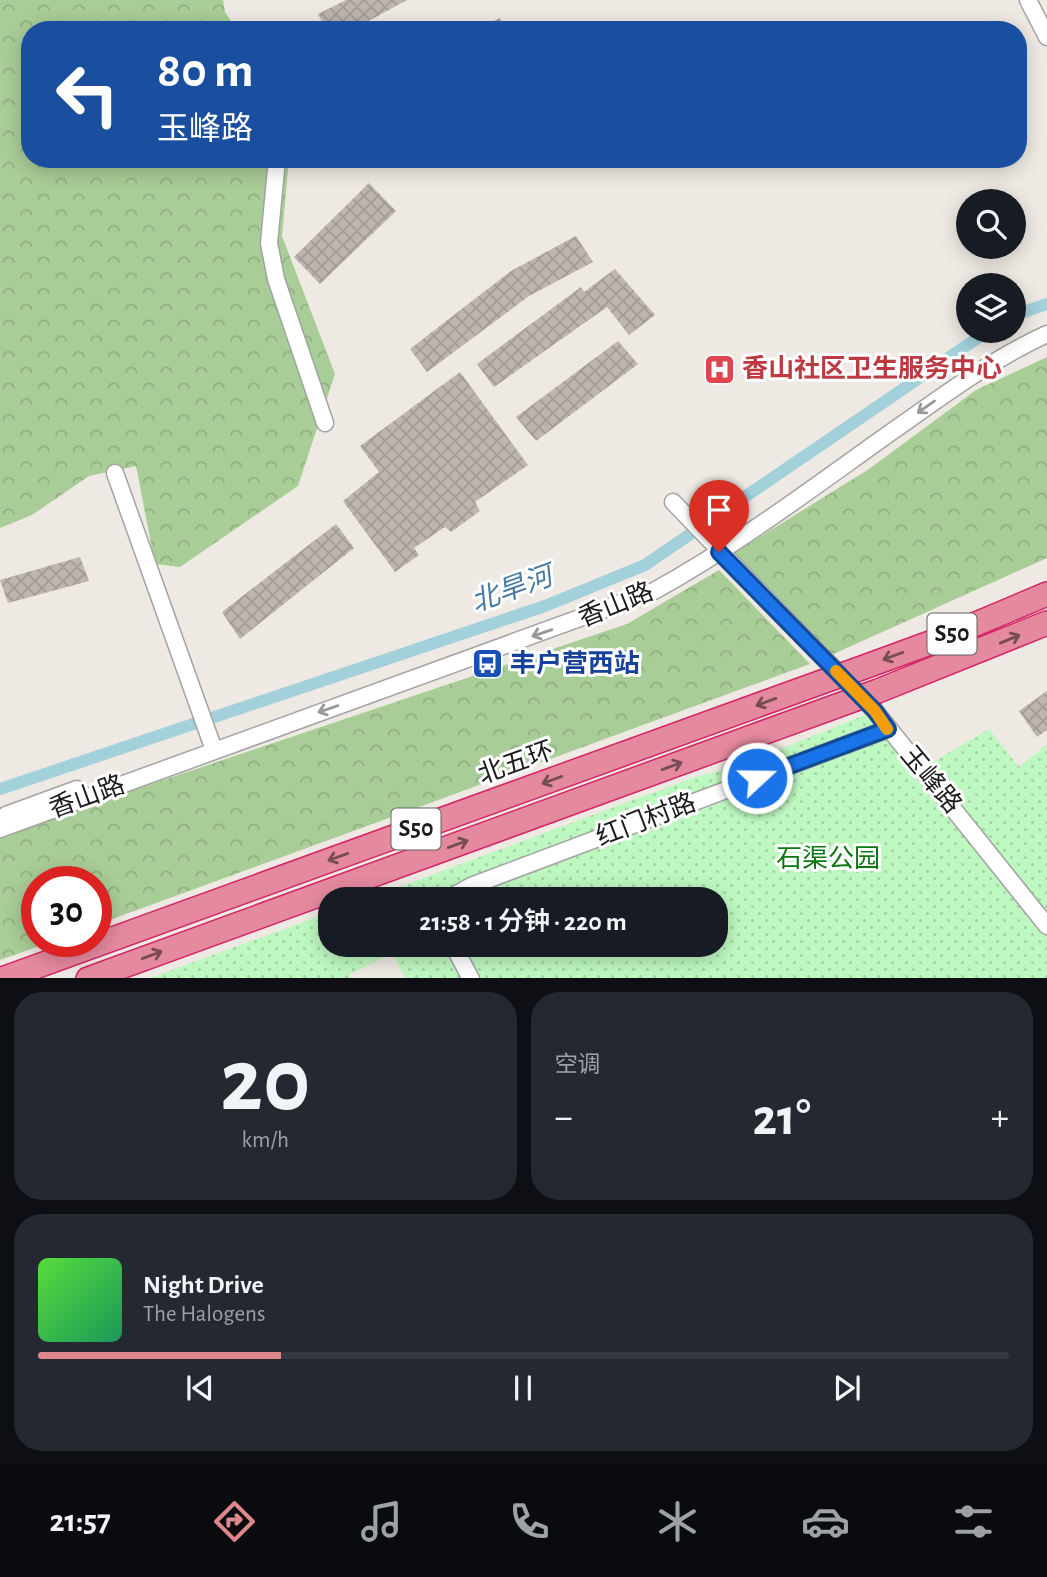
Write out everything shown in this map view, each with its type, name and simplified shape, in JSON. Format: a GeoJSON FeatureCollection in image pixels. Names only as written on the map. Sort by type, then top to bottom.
{"type":"FeatureCollection","features":[{"type":"Feature","properties":{"kind":"highway","name":"北五环"},"geometry":{"type":"LineString","coordinates":[[2,978],[938,640],[1047,594]]}},
{"type":"Feature","properties":{"kind":"highway","name":"S50"},"geometry":{"type":"LineString","coordinates":[[88,978],[950,665],[1047,623]]}},
{"type":"Feature","properties":{"kind":"street"},"geometry":{"type":"LineString","coordinates":[[1028,0],[1047,37]]}},
{"type":"Feature","properties":{"kind":"street"},"geometry":{"type":"LineString","coordinates":[[276,168],[269,243],[276,279],[326,423]]}},
{"type":"Feature","properties":{"kind":"street","name":"香山路"},"geometry":{"type":"LineString","coordinates":[[0,829],[617,607],[654,591],[714,546],[960,384],[1022,345],[1047,334]]}},
{"type":"Feature","properties":{"kind":"street"},"geometry":{"type":"LineString","coordinates":[[116,472],[214,750]]}},
{"type":"Feature","properties":{"kind":"street","name":"玉峰路"},"geometry":{"type":"LineString","coordinates":[[673,502],[875,711],[920,763],[1047,926]]}},
{"type":"Feature","properties":{"kind":"street","name":"红门村路"},"geometry":{"type":"LineString","coordinates":[[469,887],[888,729]]}},
{"type":"Feature","properties":{"kind":"street","name":"香山路"},"geometry":{"type":"LineString","coordinates":[[0,817],[192,751],[214,750]]}},
{"type":"Feature","properties":{"kind":"street"},"geometry":{"type":"LineString","coordinates":[[460,957],[471,978]]}},
{"type":"Feature","properties":{"kind":"green space"},"geometry":{"type":"Polygon","coordinates":[[[0,0],[223,0],[225,12],[231,21],[21,21],[21,168],[288,168],[282,236],[335,374],[298,486],[180,567],[155,564],[136,466],[89,476],[32,515],[0,528],[0,0]]]}},
{"type":"Feature","properties":{"kind":"green space"},"geometry":{"type":"Polygon","coordinates":[[[1047,357],[1047,558],[829,656],[734,553],[869,469],[976,390],[1047,357]]]}},
{"type":"Feature","properties":{"kind":"green space"},"geometry":{"type":"Polygon","coordinates":[[[719,570],[810,664],[112,919],[112,866],[21,866],[21,953],[0,960],[0,837],[6,833],[627,624],[719,570]]]}},
{"type":"Feature","properties":{"kind":"green space","name":"石渠公园"},"geometry":{"type":"Polygon","coordinates":[[[867,714],[913,774],[989,729],[1019,767],[1047,744],[1047,978],[405,978],[394,957],[728,957],[728,887],[399,887],[695,777],[739,766],[867,714]]]}},
{"type":"Feature","properties":{"kind":"green space","name":"石渠公园"},"geometry":{"type":"Polygon","coordinates":[[[318,917],[318,957],[384,957],[349,975],[350,978],[150,978],[318,917]]]}},
{"type":"Feature","properties":{"kind":"building"},"geometry":{"type":"Polygon","coordinates":[[[346,0],[407,0],[368,21],[322,21],[318,14],[346,0]]]}},
{"type":"Feature","properties":{"kind":"building"},"geometry":{"type":"Polygon","coordinates":[[[369,183],[396,211],[320,284],[294,257],[369,183]]]}},
{"type":"Feature","properties":{"kind":"building"},"geometry":{"type":"Polygon","coordinates":[[[576,236],[593,262],[529,296],[427,372],[410,349],[511,271],[576,236]]]}},
{"type":"Feature","properties":{"kind":"building"},"geometry":{"type":"Polygon","coordinates":[[[615,269],[655,315],[629,335],[607,307],[494,387],[477,364],[581,287],[584,292],[615,269]]]}},
{"type":"Feature","properties":{"kind":"building"},"geometry":{"type":"Polygon","coordinates":[[[618,341],[638,364],[536,441],[516,417],[618,341]]]}},
{"type":"Feature","properties":{"kind":"building"},"geometry":{"type":"Polygon","coordinates":[[[460,372],[528,465],[475,502],[480,511],[451,532],[445,527],[414,548],[419,555],[395,572],[343,501],[379,472],[360,446],[460,372]]]}},
{"type":"Feature","properties":{"kind":"building"},"geometry":{"type":"Polygon","coordinates":[[[336,524],[354,548],[240,639],[222,612],[336,524]]]}},
{"type":"Feature","properties":{"kind":"building"},"geometry":{"type":"Polygon","coordinates":[[[80,557],[89,581],[8,603],[0,580],[80,557]]]}},
{"type":"Feature","properties":{"kind":"building"},"geometry":{"type":"Polygon","coordinates":[[[1047,691],[1047,730],[1037,737],[1019,711],[1047,691]]]}},
{"type":"Feature","properties":{"kind":"waterway","name":"北旱河"},"geometry":{"type":"LineString","coordinates":[[1026,311],[1047,304]]}},
{"type":"Feature","properties":{"kind":"waterway","name":"北旱河"},"geometry":{"type":"LineString","coordinates":[[0,789],[545,606],[645,565],[970,343]]}},
{"type":"Feature","properties":{"kind":"slow traffic"},"geometry":{"type":"LineString","coordinates":[[836,671],[875,711],[887,729]]}},
{"type":"Feature","properties":{"kind":"place","name":"香山社区卫生服务中心"},"geometry":{"type":"Point","coordinates":[719,369]}},
{"type":"Feature","properties":{"kind":"place","name":"丰户营西站"},"geometry":{"type":"Point","coordinates":[487,664]}},
{"type":"Feature","properties":{"kind":"route"},"geometry":{"type":"LineString","coordinates":[[719,552],[875,711],[888,729],[757,778]]}}]}
